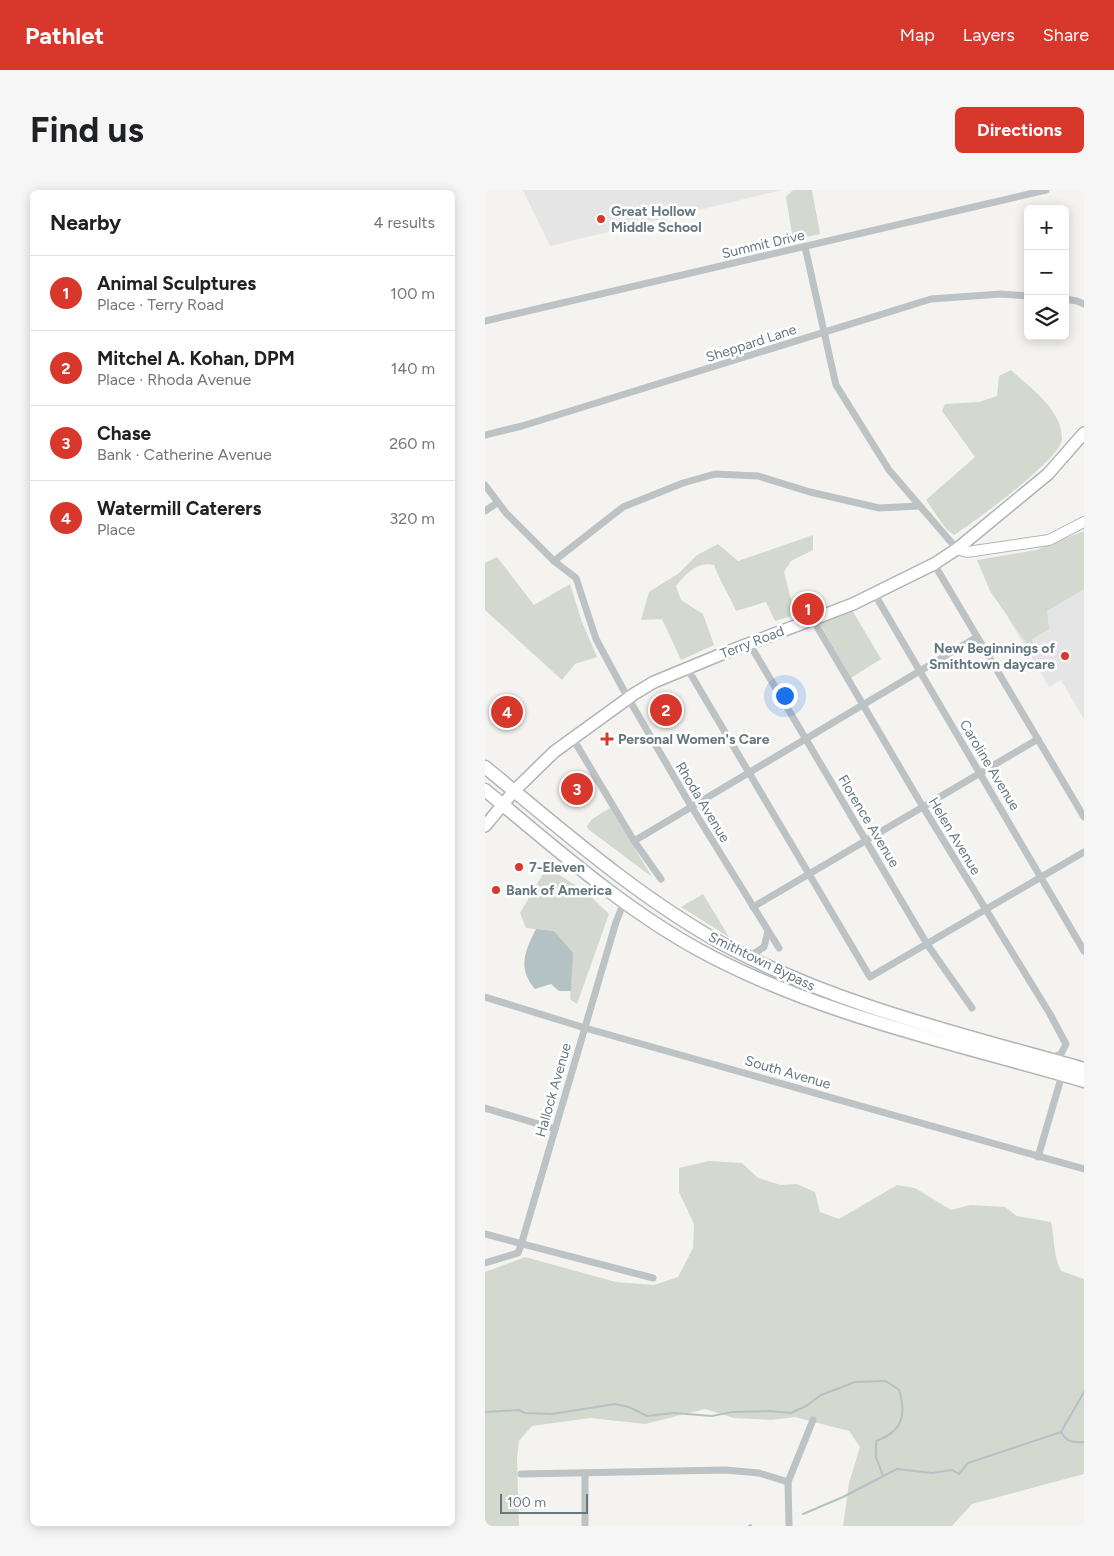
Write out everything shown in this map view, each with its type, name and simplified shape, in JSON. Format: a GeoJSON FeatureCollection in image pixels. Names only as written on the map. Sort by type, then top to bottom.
{"type":"FeatureCollection","features":[{"type":"Feature","properties":{"kind":"highway","name":"Smithtown Bypass"},"geometry":{"type":"LineString","coordinates":[[485,767],[639,891],[687,922],[748,957],[782,974],[857,1003],[1084,1069]]}},
{"type":"Feature","properties":{"kind":"highway","name":"Smithtown Bypass"},"geometry":{"type":"LineString","coordinates":[[485,790],[624,902],[701,950],[792,993],[842,1011],[1084,1081]]}},
{"type":"Feature","properties":{"kind":"main road","name":"Terry Road"},"geometry":{"type":"LineString","coordinates":[[485,826],[514,791],[572,737],[627,698],[647,686],[687,668],[812,618],[853,604],[934,564],[957,549],[1047,474],[1084,433]]}},
{"type":"Feature","properties":{"kind":"street","name":"Summit Drive"},"geometry":{"type":"LineString","coordinates":[[485,321],[1046,190]]}},
{"type":"Feature","properties":{"kind":"street"},"geometry":{"type":"LineString","coordinates":[[805,247],[836,385],[889,470],[957,549],[967,552],[1049,540],[1084,522]]}},
{"type":"Feature","properties":{"kind":"street","name":"Sheppard Lane"},"geometry":{"type":"LineString","coordinates":[[485,435],[522,426],[931,300],[1001,294],[1024,296]]}},
{"type":"Feature","properties":{"kind":"street"},"geometry":{"type":"LineString","coordinates":[[1069,300],[1077,300],[1084,304]]}},
{"type":"Feature","properties":{"kind":"street"},"geometry":{"type":"LineString","coordinates":[[554,561],[623,507],[683,483],[715,474],[758,476],[810,492],[879,508],[919,506]]}},
{"type":"Feature","properties":{"kind":"street","name":"Rhoda Avenue"},"geometry":{"type":"LineString","coordinates":[[485,485],[497,503],[554,561],[576,578],[596,639],[627,698],[779,948]]}},
{"type":"Feature","properties":{"kind":"street"},"geometry":{"type":"LineString","coordinates":[[485,511],[497,503]]}},
{"type":"Feature","properties":{"kind":"street"},"geometry":{"type":"LineString","coordinates":[[934,564],[1084,817]]}},
{"type":"Feature","properties":{"kind":"street","name":"Caroline Avenue"},"geometry":{"type":"LineString","coordinates":[[874,593],[1043,877],[1084,951]]}},
{"type":"Feature","properties":{"kind":"street","name":"Helen Avenue"},"geometry":{"type":"LineString","coordinates":[[812,618],[923,807],[1065,1042],[1061,1054],[1049,1059]]}},
{"type":"Feature","properties":{"kind":"street"},"geometry":{"type":"LineString","coordinates":[[634,841],[977,637]]}},
{"type":"Feature","properties":{"kind":"street","name":"Florence Avenue"},"geometry":{"type":"LineString","coordinates":[[749,643],[927,944],[972,1008]]}},
{"type":"Feature","properties":{"kind":"street"},"geometry":{"type":"LineString","coordinates":[[687,668],[870,977],[1084,852]]}},
{"type":"Feature","properties":{"kind":"street"},"geometry":{"type":"LineString","coordinates":[[572,737],[634,841],[661,879]]}},
{"type":"Feature","properties":{"kind":"street"},"geometry":{"type":"LineString","coordinates":[[753,907],[1038,739]]}},
{"type":"Feature","properties":{"kind":"street","name":"Hallock Avenue"},"geometry":{"type":"LineString","coordinates":[[521,1245],[616,922],[624,902]]}},
{"type":"Feature","properties":{"kind":"street"},"geometry":{"type":"LineString","coordinates":[[748,957],[762,950],[768,931]]}},
{"type":"Feature","properties":{"kind":"street","name":"South Avenue"},"geometry":{"type":"LineString","coordinates":[[485,997],[585,1028],[1038,1158],[1084,1169]]}},
{"type":"Feature","properties":{"kind":"street"},"geometry":{"type":"LineString","coordinates":[[1038,1158],[1062,1075]]}},
{"type":"Feature","properties":{"kind":"street"},"geometry":{"type":"LineString","coordinates":[[485,1108],[555,1129]]}},
{"type":"Feature","properties":{"kind":"street"},"geometry":{"type":"LineString","coordinates":[[485,1234],[521,1245],[653,1278]]}},
{"type":"Feature","properties":{"kind":"street"},"geometry":{"type":"LineString","coordinates":[[485,1263],[518,1252],[521,1245]]}},
{"type":"Feature","properties":{"kind":"street"},"geometry":{"type":"LineString","coordinates":[[789,1526],[788,1482],[813,1420]]}},
{"type":"Feature","properties":{"kind":"street"},"geometry":{"type":"LineString","coordinates":[[521,1474],[725,1470],[759,1473],[788,1482]]}},
{"type":"Feature","properties":{"kind":"street"},"geometry":{"type":"LineString","coordinates":[[585,1473],[585,1526]]}},
{"type":"Feature","properties":{"kind":"shaded area","name":"Great Hollow Middle School"},"geometry":{"type":"Polygon","coordinates":[[[523,190],[782,190],[550,246],[523,190]]]}},
{"type":"Feature","properties":{"kind":"shaded area"},"geometry":{"type":"Polygon","coordinates":[[[793,190],[812,190],[820,234],[793,240],[786,197],[793,190]]]}},
{"type":"Feature","properties":{"kind":"shaded area"},"geometry":{"type":"Polygon","coordinates":[[[1011,370],[1044,400],[1051,409],[1061,428],[1062,439],[1058,448],[1033,475],[979,518],[954,535],[946,529],[926,500],[975,457],[942,411],[945,404],[979,402],[997,396],[999,376],[1011,370]]]}},
{"type":"Feature","properties":{"kind":"shaded area"},"geometry":{"type":"Polygon","coordinates":[[[1084,531],[1084,589],[1047,611],[1049,629],[1032,639],[1033,653],[990,591],[977,560],[1036,550],[1084,531]]]}},
{"type":"Feature","properties":{"kind":"shaded area"},"geometry":{"type":"Polygon","coordinates":[[[813,535],[813,550],[791,561],[784,572],[795,615],[775,621],[766,602],[736,611],[714,565],[708,564],[692,570],[676,586],[681,600],[703,614],[714,645],[681,660],[662,619],[641,620],[649,592],[679,573],[697,555],[718,544],[738,561],[813,535]]]}},
{"type":"Feature","properties":{"kind":"shaded area"},"geometry":{"type":"Polygon","coordinates":[[[497,557],[534,605],[570,584],[582,622],[597,657],[575,664],[562,680],[485,610],[485,563],[497,557]]]}},
{"type":"Feature","properties":{"kind":"shaded area"},"geometry":{"type":"Polygon","coordinates":[[[1084,581],[1084,719],[1061,680],[1049,687],[1008,618],[1084,581]]]}},
{"type":"Feature","properties":{"kind":"shaded area"},"geometry":{"type":"Polygon","coordinates":[[[852,610],[881,659],[851,678],[819,622],[852,610]]]}},
{"type":"Feature","properties":{"kind":"shaded area"},"geometry":{"type":"Polygon","coordinates":[[[610,808],[652,877],[588,829],[587,826],[592,819],[610,808]]]}},
{"type":"Feature","properties":{"kind":"shaded area"},"geometry":{"type":"Polygon","coordinates":[[[547,867],[586,892],[609,914],[577,1004],[570,999],[572,972],[554,931],[526,928],[520,913],[547,867]]]}},
{"type":"Feature","properties":{"kind":"shaded area"},"geometry":{"type":"Polygon","coordinates":[[[703,894],[729,937],[681,907],[703,894]]]}},
{"type":"Feature","properties":{"kind":"shaded area"},"geometry":{"type":"Polygon","coordinates":[[[536,929],[554,931],[573,953],[571,991],[559,991],[551,984],[535,989],[529,981],[526,974],[525,959],[536,929]]]}},
{"type":"Feature","properties":{"kind":"shaded area"},"geometry":{"type":"Polygon","coordinates":[[[709,1161],[742,1163],[758,1178],[781,1185],[797,1184],[815,1192],[820,1212],[839,1219],[897,1185],[915,1188],[951,1210],[970,1205],[1005,1207],[1017,1216],[1051,1222],[1055,1253],[1061,1271],[1084,1279],[1084,1474],[972,1504],[952,1526],[843,1526],[849,1483],[860,1447],[849,1431],[795,1417],[771,1420],[734,1418],[705,1409],[645,1424],[590,1418],[532,1426],[519,1441],[517,1459],[519,1526],[485,1526],[485,1272],[525,1257],[616,1282],[654,1285],[678,1277],[693,1248],[694,1224],[679,1192],[679,1168],[709,1161]]]}},
{"type":"Feature","properties":{"kind":"waterway"},"geometry":{"type":"LineString","coordinates":[[485,1412],[519,1410],[525,1413],[552,1414],[615,1404],[629,1407],[647,1416],[674,1413],[712,1416],[732,1412],[770,1411],[791,1413],[806,1406],[821,1395],[855,1382],[886,1381],[899,1390],[902,1415],[897,1428],[892,1433],[876,1441],[876,1457],[883,1476]]}},
{"type":"Feature","properties":{"kind":"waterway"},"geometry":{"type":"LineString","coordinates":[[803,1514],[843,1497],[897,1469],[932,1473],[952,1470],[959,1474],[968,1463],[1061,1432],[1084,1392]]}},
{"type":"Feature","properties":{"kind":"waterway"},"geometry":{"type":"LineString","coordinates":[[1061,1432],[1071,1441],[1084,1442]]}},
{"type":"Feature","properties":{"kind":"place","name":"Great Hollow Middle School"},"geometry":{"type":"Point","coordinates":[601,219]}},
{"type":"Feature","properties":{"kind":"place","name":"Animal Sculptures"},"geometry":{"type":"Point","coordinates":[808,609]}},
{"type":"Feature","properties":{"kind":"place","name":"New Beginnings of Smithtown daycare"},"geometry":{"type":"Point","coordinates":[1065,656]}},
{"type":"Feature","properties":{"kind":"place","name":"Mitchel A. Kohan, DPM"},"geometry":{"type":"Point","coordinates":[666,710]}},
{"type":"Feature","properties":{"kind":"place","name":"Watermill Caterers"},"geometry":{"type":"Point","coordinates":[507,712]}},
{"type":"Feature","properties":{"kind":"place","name":"Personal Women's Care"},"geometry":{"type":"Point","coordinates":[607,739]}},
{"type":"Feature","properties":{"kind":"place","name":"Chase"},"geometry":{"type":"Point","coordinates":[577,789]}},
{"type":"Feature","properties":{"kind":"place","name":"7-Eleven"},"geometry":{"type":"Point","coordinates":[519,867]}},
{"type":"Feature","properties":{"kind":"place","name":"Bank of America"},"geometry":{"type":"Point","coordinates":[496,890]}}]}
